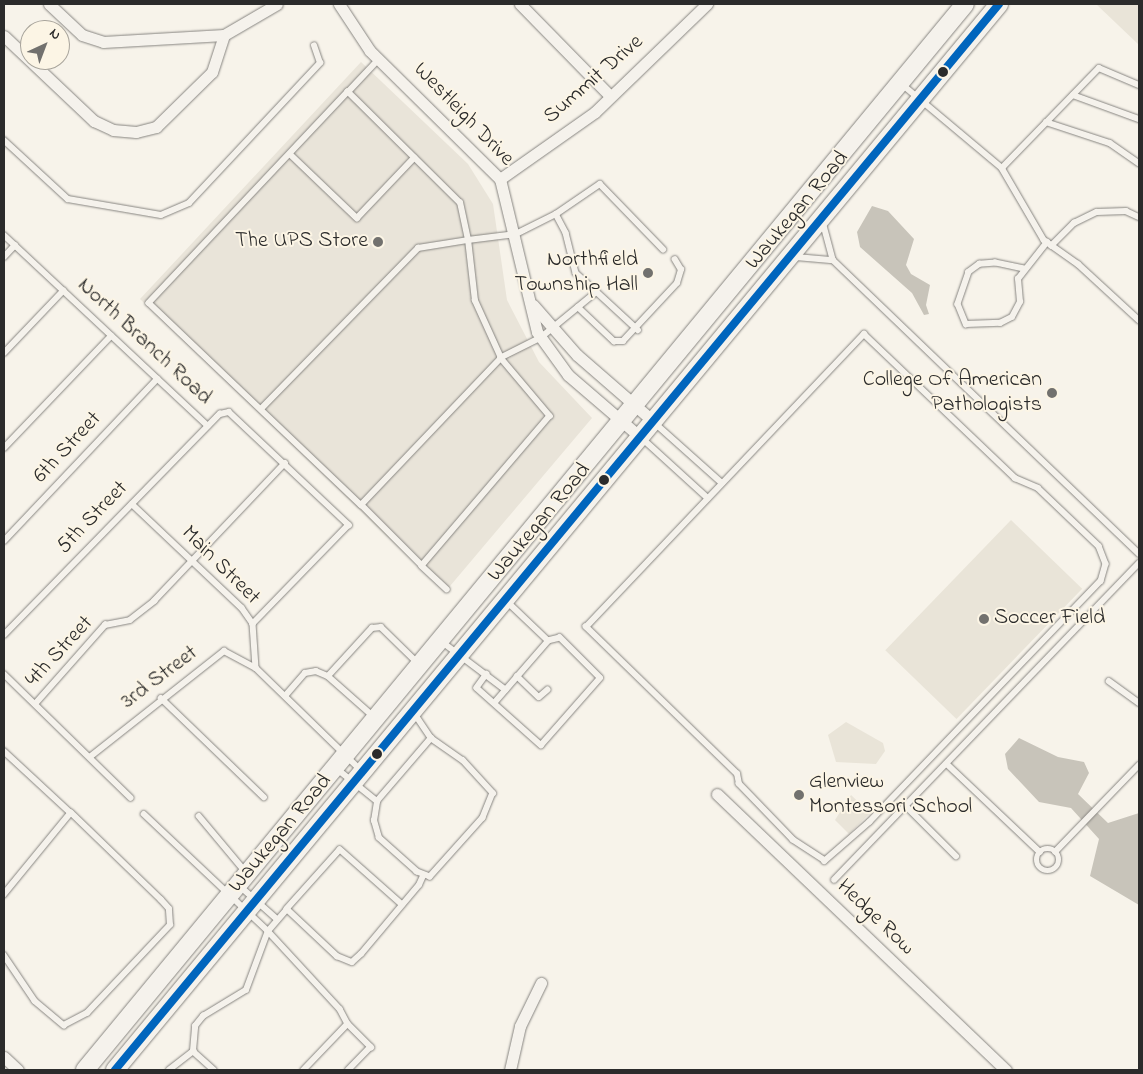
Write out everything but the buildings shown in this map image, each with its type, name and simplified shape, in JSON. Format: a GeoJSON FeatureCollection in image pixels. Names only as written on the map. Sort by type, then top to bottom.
{"type":"FeatureCollection","features":[{"type":"Feature","properties":{"kind":"main road","name":"Waukegan Road"},"geometry":{"type":"LineString","coordinates":[[85,1070],[636,407],[902,84],[965,4]]}},
{"type":"Feature","properties":{"kind":"main road","name":"Waukegan Road"},"geometry":{"type":"LineString","coordinates":[[115,1070],[999,4]]}},
{"type":"Feature","properties":{"kind":"main road"},"geometry":{"type":"LineString","coordinates":[[445,637],[463,651]]}},
{"type":"Feature","properties":{"kind":"street"},"geometry":{"type":"LineString","coordinates":[[49,4],[82,35],[103,42],[224,35],[277,4]]}},
{"type":"Feature","properties":{"kind":"street","name":"Westleigh Drive"},"geometry":{"type":"LineString","coordinates":[[339,4],[380,59],[500,179],[516,234],[530,302],[541,338],[568,375],[640,437]]}},
{"type":"Feature","properties":{"kind":"street"},"geometry":{"type":"LineString","coordinates":[[520,4],[610,96]]}},
{"type":"Feature","properties":{"kind":"street","name":"Summit Drive"},"geometry":{"type":"LineString","coordinates":[[500,179],[568,134],[707,4]]}},
{"type":"Feature","properties":{"kind":"street"},"geometry":{"type":"LineString","coordinates":[[4,36],[94,121],[113,130],[136,132],[156,127],[212,72],[224,35]]}},
{"type":"Feature","properties":{"kind":"street","name":"Westleigh Drive"},"geometry":{"type":"LineString","coordinates":[[530,302],[552,329],[653,421]]}},
{"type":"Feature","properties":{"kind":"street","name":"Hedge Row"},"geometry":{"type":"LineString","coordinates":[[717,794],[1006,1070]]}},
{"type":"Feature","properties":{"kind":"street"},"geometry":{"type":"LineString","coordinates":[[510,1070],[520,1026],[541,983]]}},
{"type":"Feature","properties":{"kind":"street"},"geometry":{"type":"LineString","coordinates":[[4,1057],[18,1070]]}},
{"type":"Feature","properties":{"kind":"lane"},"geometry":{"type":"LineString","coordinates":[[4,140],[68,199],[161,215],[189,203],[320,63],[314,46]]}},
{"type":"Feature","properties":{"kind":"lane"},"geometry":{"type":"LineString","coordinates":[[380,59],[149,303],[447,589]]}},
{"type":"Feature","properties":{"kind":"lane"},"geometry":{"type":"LineString","coordinates":[[1002,168],[1099,68],[1139,85]]}},
{"type":"Feature","properties":{"kind":"lane"},"geometry":{"type":"LineString","coordinates":[[902,84],[1002,168],[1049,244],[1078,264],[1139,320]]}},
{"type":"Feature","properties":{"kind":"lane"},"geometry":{"type":"LineString","coordinates":[[348,92],[460,204],[468,240],[475,301],[501,358],[550,416],[422,566]]}},
{"type":"Feature","properties":{"kind":"lane"},"geometry":{"type":"LineString","coordinates":[[1073,94],[1139,119]]}},
{"type":"Feature","properties":{"kind":"lane"},"geometry":{"type":"LineString","coordinates":[[1046,122],[1110,143],[1139,163]]}},
{"type":"Feature","properties":{"kind":"lane"},"geometry":{"type":"LineString","coordinates":[[290,154],[357,218],[414,158]]}},
{"type":"Feature","properties":{"kind":"lane"},"geometry":{"type":"LineString","coordinates":[[261,409],[418,248],[516,234],[556,214],[600,184],[663,249]]}},
{"type":"Feature","properties":{"kind":"lane"},"geometry":{"type":"LineString","coordinates":[[1024,269],[996,263],[980,264],[969,272],[958,304],[966,324],[1000,323],[1012,317],[1020,302],[1018,279],[1024,269],[1074,223],[1097,212],[1126,211],[1139,217]]}},
{"type":"Feature","properties":{"kind":"lane"},"geometry":{"type":"LineString","coordinates":[[556,214],[566,232],[576,273],[638,330]]}},
{"type":"Feature","properties":{"kind":"lane"},"geometry":{"type":"LineString","coordinates":[[822,218],[833,260],[1139,554]]}},
{"type":"Feature","properties":{"kind":"lane","name":"North Branch Road"},"geometry":{"type":"LineString","coordinates":[[4,235],[208,426],[228,412],[285,463],[349,525],[253,624]]}},
{"type":"Feature","properties":{"kind":"lane"},"geometry":{"type":"LineString","coordinates":[[4,257],[15,246]]}},
{"type":"Feature","properties":{"kind":"lane"},"geometry":{"type":"LineString","coordinates":[[786,261],[801,256],[833,260]]}},
{"type":"Feature","properties":{"kind":"lane"},"geometry":{"type":"LineString","coordinates":[[578,307],[614,341],[623,341],[638,330],[677,283],[682,270],[675,260]]}},
{"type":"Feature","properties":{"kind":"lane"},"geometry":{"type":"LineString","coordinates":[[4,353],[63,290]]}},
{"type":"Feature","properties":{"kind":"lane"},"geometry":{"type":"LineString","coordinates":[[361,505],[501,358],[541,338],[597,292]]}},
{"type":"Feature","properties":{"kind":"lane"},"geometry":{"type":"LineString","coordinates":[[864,334],[1015,478],[1038,488],[1065,513],[1099,546],[1106,564],[1101,581],[870,822],[824,861],[793,840],[739,784],[738,774],[586,627],[722,484],[864,334]]}},
{"type":"Feature","properties":{"kind":"lane"},"geometry":{"type":"LineString","coordinates":[[4,448],[111,336]]}},
{"type":"Feature","properties":{"kind":"lane","name":"6th Street"},"geometry":{"type":"LineString","coordinates":[[4,541],[157,379]]}},
{"type":"Feature","properties":{"kind":"lane"},"geometry":{"type":"LineString","coordinates":[[653,421],[722,484]]}},
{"type":"Feature","properties":{"kind":"lane","name":"5th Street"},"geometry":{"type":"LineString","coordinates":[[4,635],[208,426]]}},
{"type":"Feature","properties":{"kind":"lane"},"geometry":{"type":"LineString","coordinates":[[640,437],[708,498]]}},
{"type":"Feature","properties":{"kind":"lane","name":"4th Street"},"geometry":{"type":"LineString","coordinates":[[34,704],[105,625],[130,620],[192,560],[285,463]]}},
{"type":"Feature","properties":{"kind":"lane","name":"Main Street"},"geometry":{"type":"LineString","coordinates":[[132,504],[192,560],[253,624],[256,668]]}},
{"type":"Feature","properties":{"kind":"lane"},"geometry":{"type":"LineString","coordinates":[[834,880],[1139,563]]}},
{"type":"Feature","properties":{"kind":"lane"},"geometry":{"type":"LineString","coordinates":[[504,600],[548,641]]}},
{"type":"Feature","properties":{"kind":"lane"},"geometry":{"type":"LineString","coordinates":[[328,676],[372,628],[381,626],[421,666]]}},
{"type":"Feature","properties":{"kind":"lane"},"geometry":{"type":"LineString","coordinates":[[487,674],[477,688],[495,702],[541,745],[598,684],[599,675],[566,642],[556,637],[548,641],[495,702]]}},
{"type":"Feature","properties":{"kind":"lane"},"geometry":{"type":"LineString","coordinates":[[463,651],[506,690]]}},
{"type":"Feature","properties":{"kind":"lane","name":"3rd Street"},"geometry":{"type":"LineString","coordinates":[[90,757],[161,698],[224,652],[256,668]]}},
{"type":"Feature","properties":{"kind":"lane"},"geometry":{"type":"LineString","coordinates":[[256,668],[285,696],[341,762],[358,776],[377,801]]}},
{"type":"Feature","properties":{"kind":"lane"},"geometry":{"type":"LineString","coordinates":[[285,696],[305,672],[328,676],[377,720]]}},
{"type":"Feature","properties":{"kind":"lane"},"geometry":{"type":"LineString","coordinates":[[4,674],[131,798]]}},
{"type":"Feature","properties":{"kind":"lane"},"geometry":{"type":"LineString","coordinates":[[517,676],[539,697],[547,690]]}},
{"type":"Feature","properties":{"kind":"lane"},"geometry":{"type":"LineString","coordinates":[[1109,681],[1139,703]]}},
{"type":"Feature","properties":{"kind":"lane"},"geometry":{"type":"LineString","coordinates":[[161,698],[264,797]]}},
{"type":"Feature","properties":{"kind":"lane"},"geometry":{"type":"LineString","coordinates":[[287,909],[337,956],[352,962],[402,905],[423,876],[436,873],[482,818],[492,793],[463,760],[431,738],[413,711]]}},
{"type":"Feature","properties":{"kind":"lane"},"geometry":{"type":"LineString","coordinates":[[423,876],[379,838],[374,821],[377,801],[431,738]]}},
{"type":"Feature","properties":{"kind":"lane"},"geometry":{"type":"LineString","coordinates":[[4,751],[161,900],[169,909],[170,925],[87,1012],[64,1025],[35,1001],[4,955]]}},
{"type":"Feature","properties":{"kind":"lane"},"geometry":{"type":"LineString","coordinates":[[341,762],[358,776]]}},
{"type":"Feature","properties":{"kind":"lane"},"geometry":{"type":"LineString","coordinates":[[947,764],[1040,852],[1054,852],[1139,764]]}},
{"type":"Feature","properties":{"kind":"lane"},"geometry":{"type":"LineString","coordinates":[[906,806],[956,856]]}},
{"type":"Feature","properties":{"kind":"lane"},"geometry":{"type":"LineString","coordinates":[[4,895],[71,813]]}},
{"type":"Feature","properties":{"kind":"lane"},"geometry":{"type":"LineString","coordinates":[[144,814],[239,886],[251,906],[277,919]]}},
{"type":"Feature","properties":{"kind":"lane"},"geometry":{"type":"LineString","coordinates":[[199,816],[268,932],[330,994],[348,1024],[372,1047],[349,1070]]}},
{"type":"Feature","properties":{"kind":"lane"},"geometry":{"type":"LineString","coordinates":[[173,1070],[193,1052],[195,1026],[203,1016],[246,990],[268,932],[277,919],[340,850],[402,905]]}},
{"type":"Feature","properties":{"kind":"lane"},"geometry":{"type":"LineString","coordinates":[[1040,852],[1039,866],[1048,871],[1058,862],[1054,852]]}},
{"type":"Feature","properties":{"kind":"lane"},"geometry":{"type":"LineString","coordinates":[[304,1070],[348,1024]]}},
{"type":"Feature","properties":{"kind":"lane"},"geometry":{"type":"LineString","coordinates":[[193,1052],[214,1070]]}},
{"type":"Feature","properties":{"kind":"shaded area"},"geometry":{"type":"Polygon","coordinates":[[[1096,4],[1139,4],[1139,45],[1096,4]]]}},
{"type":"Feature","properties":{"kind":"shaded area"},"geometry":{"type":"Polygon","coordinates":[[[361,62],[468,164],[493,204],[507,300],[539,362],[592,418],[445,592],[140,299],[361,62]]]}},
{"type":"Feature","properties":{"kind":"shaded area"},"geometry":{"type":"Polygon","coordinates":[[[872,206],[888,211],[914,239],[906,265],[911,274],[930,285],[926,305],[929,314],[924,315],[912,293],[860,247],[857,232],[872,206]]]}},
{"type":"Feature","properties":{"kind":"shaded area","name":"Soccer Field"},"geometry":{"type":"Polygon","coordinates":[[[1011,520],[1082,589],[956,719],[885,650],[1011,520]]]}},
{"type":"Feature","properties":{"kind":"shaded area"},"geometry":{"type":"Polygon","coordinates":[[[846,722],[883,743],[885,751],[876,764],[836,762],[828,735],[846,722]]]}},
{"type":"Feature","properties":{"kind":"shaded area"},"geometry":{"type":"Polygon","coordinates":[[[1019,738],[1058,757],[1084,762],[1089,773],[1078,794],[1108,823],[1139,813],[1139,905],[1090,876],[1099,839],[1071,808],[1039,802],[1008,769],[1005,754],[1019,738]]]}},
{"type":"Feature","properties":{"kind":"shaded area"},"geometry":{"type":"Polygon","coordinates":[[[851,795],[870,813],[849,834],[835,820],[851,795]]]}},
{"type":"Feature","properties":{"kind":"transit line"},"geometry":{"type":"LineString","coordinates":[[115,1070],[999,4]]}},
{"type":"Feature","properties":{"kind":"place","name":"The UPS Store"},"geometry":{"type":"Point","coordinates":[378,242]}},
{"type":"Feature","properties":{"kind":"place","name":"Northfield Township Hall"},"geometry":{"type":"Point","coordinates":[648,273]}},
{"type":"Feature","properties":{"kind":"place","name":"College Of American Pathologists"},"geometry":{"type":"Point","coordinates":[1052,393]}},
{"type":"Feature","properties":{"kind":"place","name":"Soccer Field"},"geometry":{"type":"Point","coordinates":[984,619]}},
{"type":"Feature","properties":{"kind":"place","name":"Glenview Montessori School"},"geometry":{"type":"Point","coordinates":[799,795]}}]}
